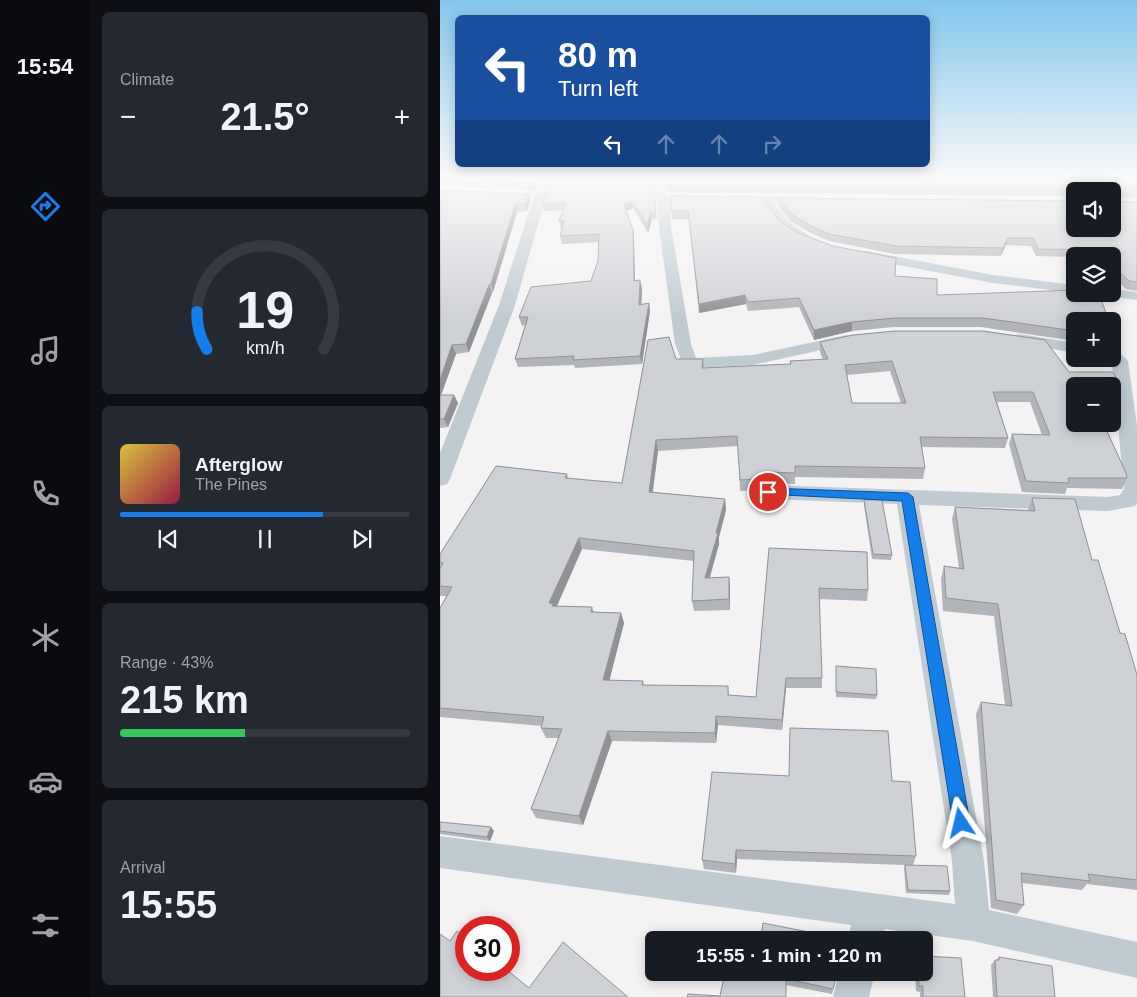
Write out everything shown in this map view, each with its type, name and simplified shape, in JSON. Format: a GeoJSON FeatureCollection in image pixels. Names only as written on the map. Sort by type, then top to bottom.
{"type":"FeatureCollection","features":[{"type":"Feature","properties":{"kind":"street"},"geometry":{"type":"LineString","coordinates":[[441,475],[507,305],[527,227]]}},
{"type":"Feature","properties":{"kind":"street"},"geometry":{"type":"LineString","coordinates":[[665,227],[684,344],[690,363],[753,360],[861,338]]}},
{"type":"Feature","properties":{"kind":"street"},"geometry":{"type":"LineString","coordinates":[[787,227],[817,243]]}},
{"type":"Feature","properties":{"kind":"street"},"geometry":{"type":"LineString","coordinates":[[850,252],[993,279],[1066,287]]}},
{"type":"Feature","properties":{"kind":"street"},"geometry":{"type":"LineString","coordinates":[[1121,294],[1137,296]]}},
{"type":"Feature","properties":{"kind":"street"},"geometry":{"type":"LineString","coordinates":[[1006,337],[1066,347]]}},
{"type":"Feature","properties":{"kind":"street"},"geometry":{"type":"LineString","coordinates":[[768,492],[1108,504],[1128,501],[1135,490],[1121,367]]}},
{"type":"Feature","properties":{"kind":"street"},"geometry":{"type":"LineString","coordinates":[[908,497],[968,861],[974,924]]}},
{"type":"Feature","properties":{"kind":"street"},"geometry":{"type":"LineString","coordinates":[[440,852],[868,925],[974,924],[1137,960]]}},
{"type":"Feature","properties":{"kind":"street"},"geometry":{"type":"LineString","coordinates":[[851,997],[855,981]]}},
{"type":"Feature","properties":{"kind":"building"},"geometry":{"type":"Polygon","coordinates":[[[440,227],[508,227],[491,284],[466,344],[452,345],[440,380],[440,227]]]}},
{"type":"Feature","properties":{"kind":"building"},"geometry":{"type":"Polygon","coordinates":[[[563,227],[632,227],[634,281],[640,280],[639,305],[649,303],[640,356],[573,360],[574,356],[515,359],[528,317],[519,317],[531,287],[591,281],[598,261],[599,234],[560,236],[563,227]]]}},
{"type":"Feature","properties":{"kind":"building"},"geometry":{"type":"Polygon","coordinates":[[[690,227],[788,227],[798,233],[833,246],[896,258],[895,276],[937,279],[937,295],[1066,290],[1066,302],[1102,302],[1106,312],[1066,312],[1066,330],[983,318],[895,318],[852,322],[814,330],[799,298],[748,302],[745,295],[699,304],[690,227]]]}},
{"type":"Feature","properties":{"kind":"building"},"geometry":{"type":"Polygon","coordinates":[[[812,227],[1066,227],[1066,237],[1121,237],[1121,227],[1137,227],[1137,282],[1129,281],[1121,273],[1121,247],[1038,249],[1033,238],[1008,238],[1003,248],[896,246],[829,234],[812,227]]]}},
{"type":"Feature","properties":{"kind":"building"},"geometry":{"type":"Polygon","coordinates":[[[895,331],[983,331],[1045,340],[1069,372],[1113,372],[1116,377],[1066,377],[1066,432],[1107,432],[1127,478],[1068,478],[1069,483],[1026,481],[1012,434],[1050,435],[1033,392],[993,392],[1008,438],[920,437],[925,468],[795,466],[795,473],[768,472],[756,479],[740,480],[737,436],[656,440],[649,492],[725,499],[716,533],[718,533],[705,578],[729,577],[729,599],[692,601],[694,551],[579,538],[549,603],[553,604],[552,606],[592,607],[591,612],[621,613],[603,680],[643,681],[642,685],[728,686],[728,695],[756,697],[769,548],[867,552],[868,590],[819,588],[822,678],[786,678],[782,720],[716,716],[715,733],[608,731],[579,816],[531,809],[562,729],[541,728],[544,717],[440,708],[440,608],[452,587],[440,586],[440,569],[443,563],[440,562],[440,554],[496,466],[567,474],[565,478],[622,483],[648,340],[669,337],[676,359],[703,359],[702,368],[791,364],[790,361],[828,359],[820,342],[853,335],[895,331]],[[892,361],[845,365],[852,403],[906,403],[892,361]]]}},
{"type":"Feature","properties":{"kind":"building"},"geometry":{"type":"Polygon","coordinates":[[[440,395],[454,395],[444,419],[440,419],[440,395]]]}},
{"type":"Feature","properties":{"kind":"building"},"geometry":{"type":"Polygon","coordinates":[[[1032,498],[1075,499],[1092,560],[1098,560],[1120,633],[1125,634],[1137,675],[1137,880],[1088,874],[1090,881],[1021,873],[1024,905],[996,900],[981,702],[1012,706],[998,604],[946,598],[944,566],[964,569],[955,507],[1035,511],[1032,498]]]}},
{"type":"Feature","properties":{"kind":"building"},"geometry":{"type":"Polygon","coordinates":[[[864,500],[882,500],[892,555],[873,554],[864,500]]]}},
{"type":"Feature","properties":{"kind":"building"},"geometry":{"type":"Polygon","coordinates":[[[836,666],[876,669],[877,695],[836,692],[836,666]]]}},
{"type":"Feature","properties":{"kind":"building"},"geometry":{"type":"Polygon","coordinates":[[[790,728],[888,731],[892,781],[910,782],[916,856],[736,850],[735,864],[702,860],[712,772],[789,776],[790,728]]]}},
{"type":"Feature","properties":{"kind":"building"},"geometry":{"type":"Polygon","coordinates":[[[440,822],[491,827],[487,837],[440,831],[440,822]]]}},
{"type":"Feature","properties":{"kind":"building"},"geometry":{"type":"Polygon","coordinates":[[[905,865],[947,866],[950,891],[908,890],[905,865]]]}},
{"type":"Feature","properties":{"kind":"building"},"geometry":{"type":"Polygon","coordinates":[[[763,923],[804,931],[762,931],[763,923]]]}},
{"type":"Feature","properties":{"kind":"building"},"geometry":{"type":"Polygon","coordinates":[[[440,934],[450,941],[455,934],[455,981],[520,981],[529,988],[563,942],[628,997],[440,997],[440,934]]]}},
{"type":"Feature","properties":{"kind":"building"},"geometry":{"type":"Polygon","coordinates":[[[933,956],[961,958],[965,997],[923,997],[923,986],[919,986],[919,981],[933,981],[933,956]]]}},
{"type":"Feature","properties":{"kind":"building"},"geometry":{"type":"Polygon","coordinates":[[[999,957],[1052,966],[1055,997],[997,997],[995,960],[999,960],[999,957]]]}},
{"type":"Feature","properties":{"kind":"building"},"geometry":{"type":"Polygon","coordinates":[[[723,981],[786,981],[786,997],[687,997],[688,994],[720,996],[723,981]]]}},
{"type":"Feature","properties":{"kind":"building"},"geometry":{"type":"Polygon","coordinates":[[[795,981],[835,981],[833,989],[795,981]]]}},
{"type":"Feature","properties":{"kind":"route"},"geometry":{"type":"LineString","coordinates":[[768,492],[908,497],[961,823]]}}]}
